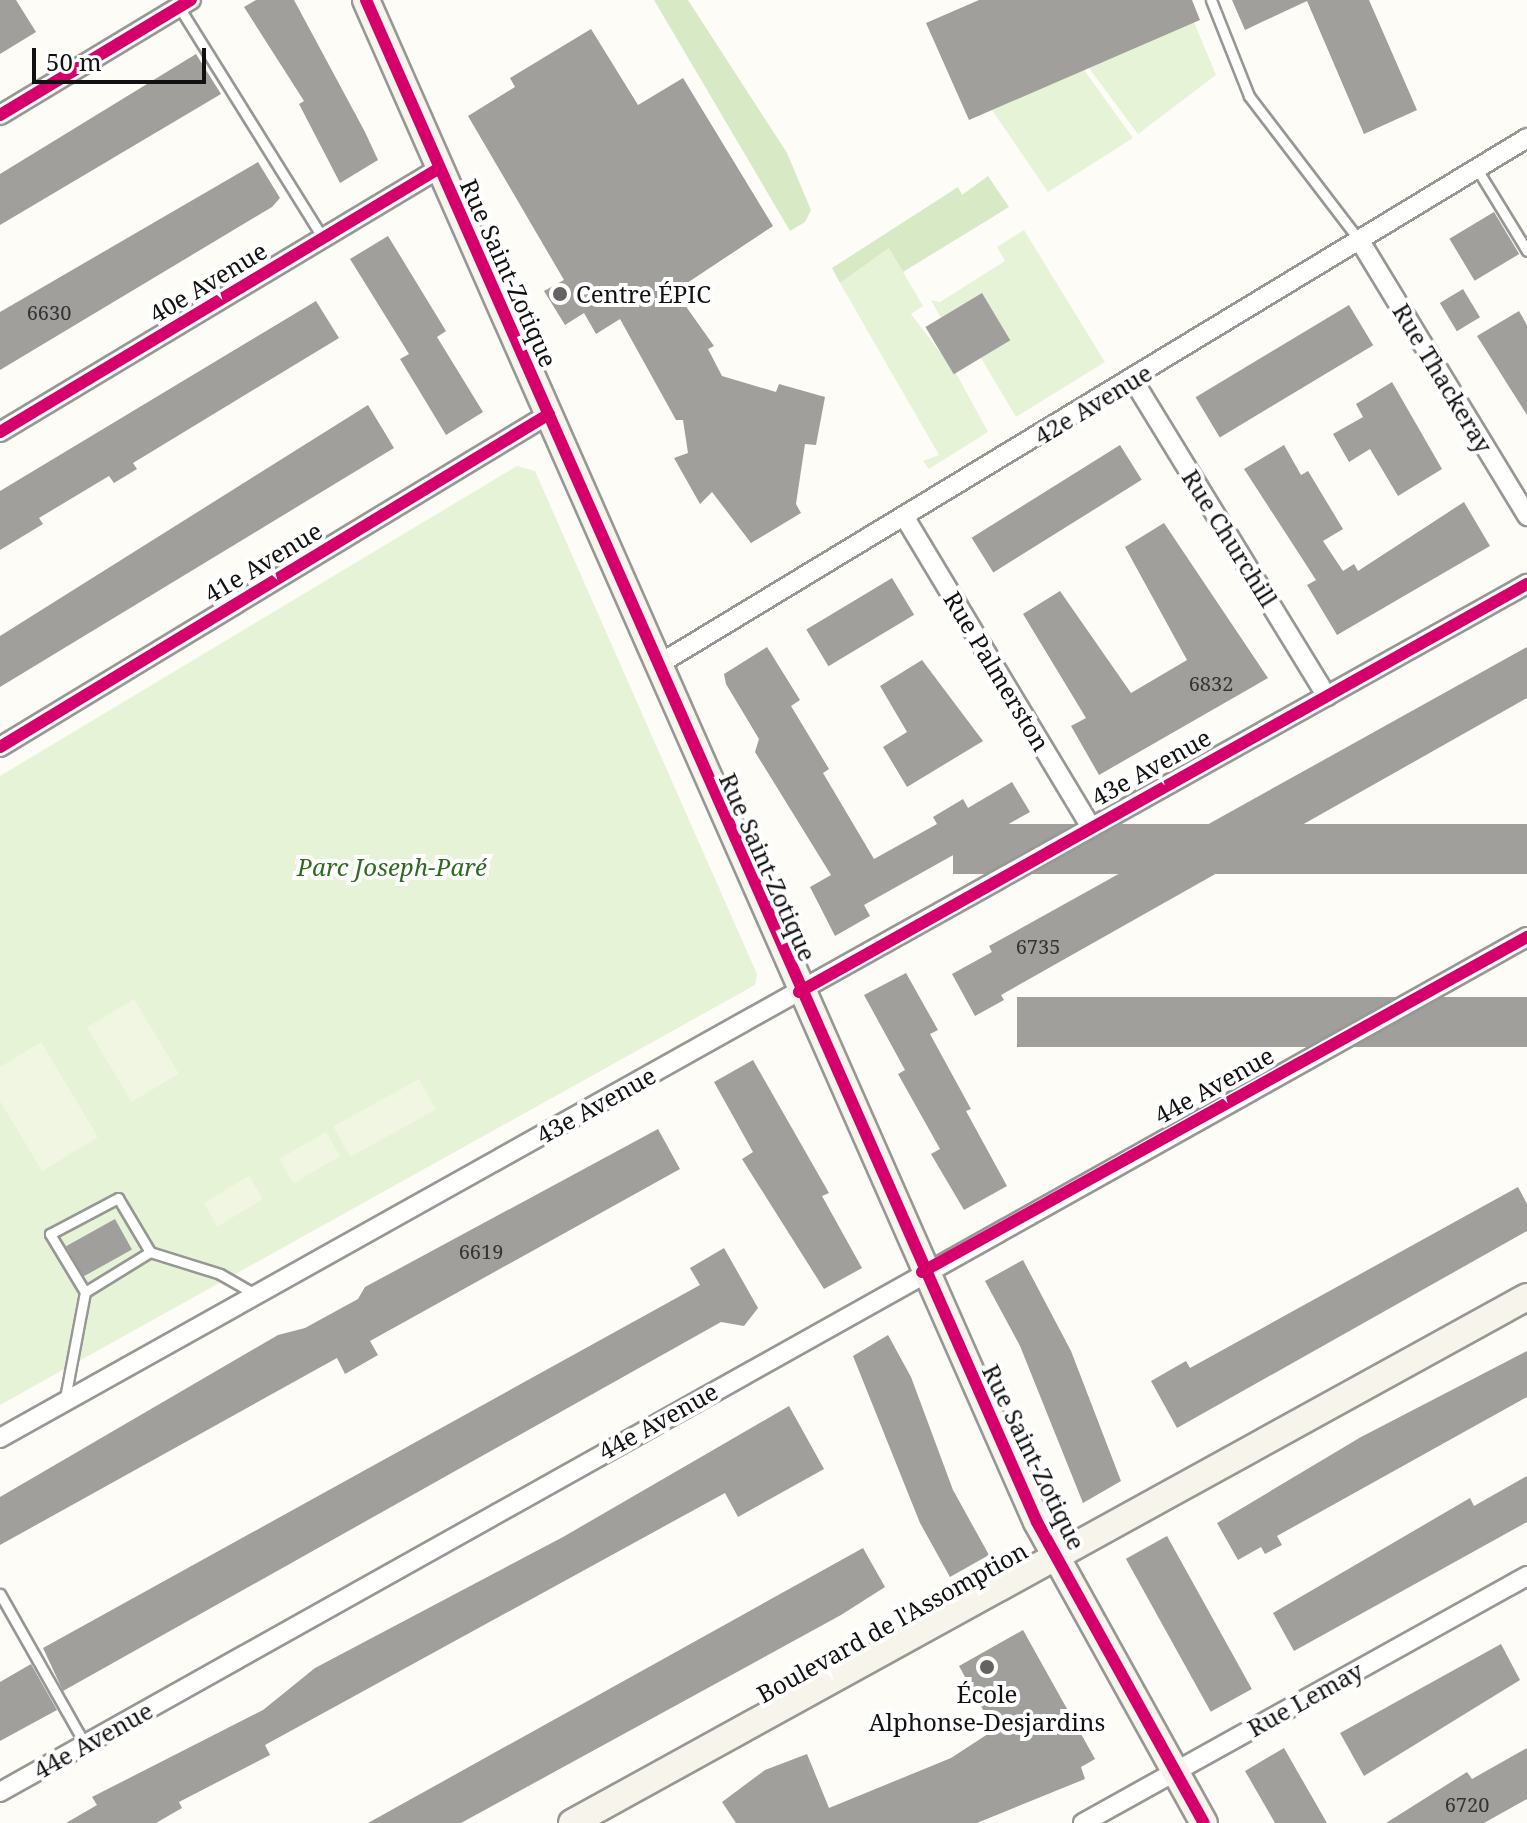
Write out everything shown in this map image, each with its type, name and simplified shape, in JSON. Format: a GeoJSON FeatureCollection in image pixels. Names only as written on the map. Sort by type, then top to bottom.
{"type":"FeatureCollection","features":[{"type":"Feature","properties":{"kind":"street","name":"Rue Saint-Zotique"},"geometry":{"type":"LineString","coordinates":[[366,0],[922,1272],[1057,1558],[1204,1823]]}},
{"type":"Feature","properties":{"kind":"street"},"geometry":{"type":"LineString","coordinates":[[0,115],[185,3]]}},
{"type":"Feature","properties":{"kind":"street","name":"42e Avenue"},"geometry":{"type":"LineString","coordinates":[[656,666],[1133,380],[1527,138]]}},
{"type":"Feature","properties":{"kind":"street","name":"40e Avenue"},"geometry":{"type":"LineString","coordinates":[[0,432],[438,169]]}},
{"type":"Feature","properties":{"kind":"street","name":"Rue Thackeray"},"geometry":{"type":"LineString","coordinates":[[1360,241],[1527,516]]}},
{"type":"Feature","properties":{"kind":"street","name":"Rue Churchill"},"geometry":{"type":"LineString","coordinates":[[1133,380],[1327,696]]}},
{"type":"Feature","properties":{"kind":"street","name":"41e Avenue"},"geometry":{"type":"LineString","coordinates":[[0,747],[549,414]]}},
{"type":"Feature","properties":{"kind":"street","name":"Rue Palmerston"},"geometry":{"type":"LineString","coordinates":[[904,516],[1090,826]]}},
{"type":"Feature","properties":{"kind":"street","name":"43e Avenue"},"geometry":{"type":"LineString","coordinates":[[0,1438],[1527,584]]}},
{"type":"Feature","properties":{"kind":"street","name":"44e Avenue"},"geometry":{"type":"LineString","coordinates":[[0,1792],[922,1272],[1527,937]]}},
{"type":"Feature","properties":{"kind":"street","name":"Boulevard de l'Assomption"},"geometry":{"type":"LineString","coordinates":[[572,1823],[1527,1297]]}},
{"type":"Feature","properties":{"kind":"street","name":"Rue Lemay"},"geometry":{"type":"LineString","coordinates":[[1083,1823],[1527,1576]]}},
{"type":"Feature","properties":{"kind":"lane"},"geometry":{"type":"LineString","coordinates":[[1211,0],[1249,96],[1360,241]]}},
{"type":"Feature","properties":{"kind":"lane"},"geometry":{"type":"LineString","coordinates":[[185,3],[323,238]]}},
{"type":"Feature","properties":{"kind":"lane"},"geometry":{"type":"LineString","coordinates":[[1477,169],[1527,251]]}},
{"type":"Feature","properties":{"kind":"lane"},"geometry":{"type":"LineString","coordinates":[[64,1401],[85,1292],[50,1234],[118,1198],[150,1252],[220,1274],[255,1294]]}},
{"type":"Feature","properties":{"kind":"lane"},"geometry":{"type":"LineString","coordinates":[[85,1292],[150,1252]]}},
{"type":"Feature","properties":{"kind":"lane"},"geometry":{"type":"LineString","coordinates":[[0,1594],[86,1744]]}},
{"type":"Feature","properties":{"kind":"green space"},"geometry":{"type":"Polygon","coordinates":[[[654,0],[688,0],[787,153],[811,210],[805,222],[790,231],[654,0]]]}},
{"type":"Feature","properties":{"kind":"green space"},"geometry":{"type":"Polygon","coordinates":[[[1194,22],[1216,75],[1138,134],[1089,68],[1194,22]]]}},
{"type":"Feature","properties":{"kind":"green space"},"geometry":{"type":"Polygon","coordinates":[[[1084,70],[1133,138],[1048,192],[992,110],[1084,70]]]}},
{"type":"Feature","properties":{"kind":"green space"},"geometry":{"type":"Polygon","coordinates":[[[988,176],[1009,207],[903,272],[889,248],[840,283],[832,268],[958,187],[962,195],[988,176]]]}},
{"type":"Feature","properties":{"kind":"green space"},"geometry":{"type":"Polygon","coordinates":[[[1024,230],[1105,362],[1016,417],[981,358],[1010,339],[982,294],[941,318],[931,300],[940,302],[1005,261],[997,247],[1024,230]]]}},
{"type":"Feature","properties":{"kind":"green space"},"geometry":{"type":"Polygon","coordinates":[[[889,248],[923,306],[911,314],[956,373],[988,432],[929,469],[923,461],[939,455],[840,283],[889,248]]]}},
{"type":"Feature","properties":{"kind":"green space","name":"Parc Joseph-Paré"},"geometry":{"type":"Polygon","coordinates":[[[517,466],[535,471],[757,974],[755,985],[0,1405],[0,776],[517,466]]]}},
{"type":"Feature","properties":{"kind":"green space"},"geometry":{"type":"Polygon","coordinates":[[[134,999],[179,1074],[132,1102],[87,1027],[134,999]]]}},
{"type":"Feature","properties":{"kind":"green space"},"geometry":{"type":"Polygon","coordinates":[[[41,1042],[98,1137],[42,1171],[0,1101],[0,1067],[41,1042]]]}},
{"type":"Feature","properties":{"kind":"green space"},"geometry":{"type":"Polygon","coordinates":[[[419,1079],[436,1110],[350,1157],[333,1127],[419,1079]]]}},
{"type":"Feature","properties":{"kind":"green space"},"geometry":{"type":"Polygon","coordinates":[[[326,1132],[340,1156],[293,1183],[279,1159],[326,1132]]]}},
{"type":"Feature","properties":{"kind":"green space"},"geometry":{"type":"Polygon","coordinates":[[[249,1176],[263,1199],[217,1226],[204,1203],[249,1176]]]}},
{"type":"Feature","properties":{"kind":"building"},"geometry":{"type":"Polygon","coordinates":[[[0,0],[16,0],[36,32],[0,54],[0,0]]]}},
{"type":"Feature","properties":{"kind":"building"},"geometry":{"type":"Polygon","coordinates":[[[256,0],[294,0],[378,160],[340,183],[299,104],[304,101],[244,7],[256,0]]]}},
{"type":"Feature","properties":{"kind":"building"},"geometry":{"type":"Polygon","coordinates":[[[979,0],[1192,0],[1200,20],[969,120],[926,23],[979,0]]]}},
{"type":"Feature","properties":{"kind":"building"},"geometry":{"type":"Polygon","coordinates":[[[1232,0],[1369,0],[1417,110],[1364,134],[1307,1],[1245,30],[1232,0]]]}},
{"type":"Feature","properties":{"kind":"building"},"geometry":{"type":"Polygon","coordinates":[[[591,29],[638,105],[683,78],[773,226],[675,291],[714,346],[708,349],[722,376],[776,392],[779,384],[825,397],[816,445],[805,444],[796,504],[801,513],[751,543],[712,492],[700,504],[674,458],[688,453],[683,420],[676,420],[620,319],[596,334],[584,313],[565,325],[544,291],[564,280],[468,116],[515,87],[510,78],[591,29]]]}},
{"type":"Feature","properties":{"kind":"building"},"geometry":{"type":"Polygon","coordinates":[[[196,54],[221,94],[0,225],[0,174],[196,54]]]}},
{"type":"Feature","properties":{"kind":"building"},"geometry":{"type":"Polygon","coordinates":[[[258,162],[280,198],[272,207],[0,370],[0,312],[258,162]]]}},
{"type":"Feature","properties":{"kind":"building"},"geometry":{"type":"Polygon","coordinates":[[[1494,212],[1519,254],[1475,281],[1449,239],[1494,212]]]}},
{"type":"Feature","properties":{"kind":"building"},"geometry":{"type":"Polygon","coordinates":[[[388,236],[446,331],[437,337],[483,412],[446,435],[400,359],[409,354],[350,259],[388,236]]]}},
{"type":"Feature","properties":{"kind":"building"},"geometry":{"type":"Polygon","coordinates":[[[1463,289],[1480,317],[1457,331],[1440,303],[1463,289]]]}},
{"type":"Feature","properties":{"kind":"building"},"geometry":{"type":"Polygon","coordinates":[[[982,293],[1010,340],[954,374],[925,327],[982,293]]]}},
{"type":"Feature","properties":{"kind":"building"},"geometry":{"type":"Polygon","coordinates":[[[316,301],[339,338],[133,463],[137,469],[114,483],[109,476],[39,518],[43,524],[0,550],[0,491],[316,301]]]}},
{"type":"Feature","properties":{"kind":"building"},"geometry":{"type":"Polygon","coordinates":[[[1349,305],[1373,345],[1220,437],[1196,397],[1349,305]]]}},
{"type":"Feature","properties":{"kind":"building"},"geometry":{"type":"Polygon","coordinates":[[[1519,311],[1527,325],[1527,415],[1477,336],[1519,311]]]}},
{"type":"Feature","properties":{"kind":"building"},"geometry":{"type":"Polygon","coordinates":[[[1392,382],[1442,469],[1398,496],[1370,449],[1349,462],[1333,434],[1363,417],[1356,404],[1392,382]]]}},
{"type":"Feature","properties":{"kind":"building"},"geometry":{"type":"Polygon","coordinates":[[[368,405],[394,448],[0,687],[0,636],[368,405]]]}},
{"type":"Feature","properties":{"kind":"building"},"geometry":{"type":"Polygon","coordinates":[[[1120,445],[1142,480],[993,573],[972,538],[1120,445]]]}},
{"type":"Feature","properties":{"kind":"building"},"geometry":{"type":"Polygon","coordinates":[[[1284,445],[1301,475],[1308,471],[1343,529],[1323,541],[1343,571],[1354,564],[1358,571],[1464,502],[1490,546],[1337,635],[1307,585],[1316,580],[1244,469],[1284,445]]]}},
{"type":"Feature","properties":{"kind":"building"},"geometry":{"type":"Polygon","coordinates":[[[1164,523],[1268,678],[1099,775],[1071,726],[1086,718],[1023,614],[1060,591],[1131,693],[1187,660],[1125,547],[1164,523]]]}},
{"type":"Feature","properties":{"kind":"building"},"geometry":{"type":"Polygon","coordinates":[[[892,578],[914,615],[828,666],[806,630],[892,578]]]}},
{"type":"Feature","properties":{"kind":"building"},"geometry":{"type":"Polygon","coordinates":[[[767,647],[800,700],[791,706],[829,769],[823,773],[874,859],[937,824],[933,817],[963,799],[968,808],[1012,782],[1030,812],[864,905],[870,916],[835,936],[810,887],[831,875],[755,752],[759,739],[726,684],[724,674],[767,647]]]}},
{"type":"Feature","properties":{"kind":"building"},"geometry":{"type":"Polygon","coordinates":[[[1527,647],[1527,698],[1001,995],[1004,1000],[975,1016],[952,974],[992,952],[989,946],[1527,647]]]}},
{"type":"Feature","properties":{"kind":"building"},"geometry":{"type":"Polygon","coordinates":[[[922,660],[983,741],[907,787],[883,747],[907,732],[880,686],[922,660]]]}},
{"type":"Feature","properties":{"kind":"building"},"geometry":{"type":"Polygon","coordinates":[[[953,824],[1527,824],[1527,874],[953,874],[953,824]]]}},
{"type":"Feature","properties":{"kind":"building"},"geometry":{"type":"Polygon","coordinates":[[[906,973],[938,1030],[930,1034],[971,1109],[966,1111],[1007,1186],[964,1210],[931,1154],[940,1149],[898,1074],[905,1070],[864,995],[906,973]]]}},
{"type":"Feature","properties":{"kind":"building"},"geometry":{"type":"Polygon","coordinates":[[[1017,997],[1527,997],[1527,1047],[1017,1047],[1017,997]]]}},
{"type":"Feature","properties":{"kind":"building"},"geometry":{"type":"Polygon","coordinates":[[[753,1060],[829,1193],[822,1196],[862,1268],[824,1289],[742,1159],[753,1152],[714,1082],[753,1060]]]}},
{"type":"Feature","properties":{"kind":"building"},"geometry":{"type":"Polygon","coordinates":[[[658,1129],[680,1169],[370,1341],[378,1355],[345,1374],[337,1358],[0,1545],[0,1497],[278,1335],[305,1328],[358,1299],[365,1287],[658,1129]]]}},
{"type":"Feature","properties":{"kind":"building"},"geometry":{"type":"Polygon","coordinates":[[[1518,1187],[1527,1204],[1527,1231],[1177,1428],[1151,1381],[1186,1361],[1190,1368],[1518,1187]]]}},
{"type":"Feature","properties":{"kind":"building"},"geometry":{"type":"Polygon","coordinates":[[[115,1219],[132,1250],[83,1277],[66,1246],[115,1219]]]}},
{"type":"Feature","properties":{"kind":"building"},"geometry":{"type":"Polygon","coordinates":[[[724,1248],[758,1308],[744,1326],[721,1322],[63,1691],[43,1648],[700,1285],[690,1268],[724,1248]]]}},
{"type":"Feature","properties":{"kind":"building"},"geometry":{"type":"Polygon","coordinates":[[[1023,1260],[1071,1351],[1121,1481],[1083,1503],[1020,1346],[985,1281],[1023,1260]]]}},
{"type":"Feature","properties":{"kind":"building"},"geometry":{"type":"Polygon","coordinates":[[[888,1335],[911,1377],[953,1490],[989,1555],[950,1577],[920,1523],[853,1356],[888,1335]]]}},
{"type":"Feature","properties":{"kind":"building"},"geometry":{"type":"Polygon","coordinates":[[[1527,1351],[1527,1397],[1277,1536],[1282,1545],[1265,1554],[1261,1547],[1238,1560],[1217,1523],[1361,1437],[1527,1351]]]}},
{"type":"Feature","properties":{"kind":"building"},"geometry":{"type":"Polygon","coordinates":[[[789,1406],[824,1469],[738,1517],[725,1493],[265,1745],[270,1755],[179,1802],[182,1808],[156,1823],[66,1823],[97,1805],[92,1797],[263,1710],[315,1668],[563,1537],[789,1406]]]}},
{"type":"Feature","properties":{"kind":"building"},"geometry":{"type":"Polygon","coordinates":[[[1527,1476],[1527,1522],[1294,1651],[1273,1613],[1470,1498],[1474,1506],[1527,1476]]]}},
{"type":"Feature","properties":{"kind":"building"},"geometry":{"type":"Polygon","coordinates":[[[1167,1536],[1252,1689],[1211,1712],[1126,1559],[1167,1536]]]}},
{"type":"Feature","properties":{"kind":"building"},"geometry":{"type":"Polygon","coordinates":[[[863,1548],[885,1587],[841,1615],[461,1823],[368,1823],[863,1548]]]}},
{"type":"Feature","properties":{"kind":"building"},"geometry":{"type":"Polygon","coordinates":[[[1023,1630],[1095,1759],[1081,1767],[1085,1779],[977,1823],[736,1823],[722,1802],[765,1770],[807,1754],[829,1808],[951,1758],[994,1730],[959,1666],[1023,1630]]]}},
{"type":"Feature","properties":{"kind":"building"},"geometry":{"type":"Polygon","coordinates":[[[1501,1644],[1520,1680],[1364,1776],[1340,1733],[1501,1644]]]}},
{"type":"Feature","properties":{"kind":"building"},"geometry":{"type":"Polygon","coordinates":[[[31,1664],[57,1710],[0,1741],[0,1682],[31,1664]]]}},
{"type":"Feature","properties":{"kind":"building"},"geometry":{"type":"Polygon","coordinates":[[[1284,1748],[1327,1823],[1275,1823],[1245,1771],[1284,1748]]]}},
{"type":"Feature","properties":{"kind":"building"},"geometry":{"type":"Polygon","coordinates":[[[1527,1748],[1527,1799],[1484,1823],[1386,1823],[1467,1772],[1472,1779],[1527,1748]]]}},
{"type":"Feature","properties":{"kind":"cycle path"},"geometry":{"type":"LineString","coordinates":[[0,115],[191,0]]}},
{"type":"Feature","properties":{"kind":"cycle path"},"geometry":{"type":"LineString","coordinates":[[366,0],[1037,1522],[1204,1823]]}},
{"type":"Feature","properties":{"kind":"cycle path"},"geometry":{"type":"LineString","coordinates":[[0,432],[438,169]]}},
{"type":"Feature","properties":{"kind":"cycle path"},"geometry":{"type":"LineString","coordinates":[[0,747],[549,414]]}},
{"type":"Feature","properties":{"kind":"cycle path"},"geometry":{"type":"LineString","coordinates":[[799,992],[1527,584]]}},
{"type":"Feature","properties":{"kind":"cycle path"},"geometry":{"type":"LineString","coordinates":[[922,1272],[1527,937]]}},
{"type":"Feature","properties":{"kind":"place","name":"Centre ÉPIC"},"geometry":{"type":"Point","coordinates":[560,294]}},
{"type":"Feature","properties":{"kind":"place","name":"École Alphonse-Desjardins"},"geometry":{"type":"Point","coordinates":[987,1667]}}]}
